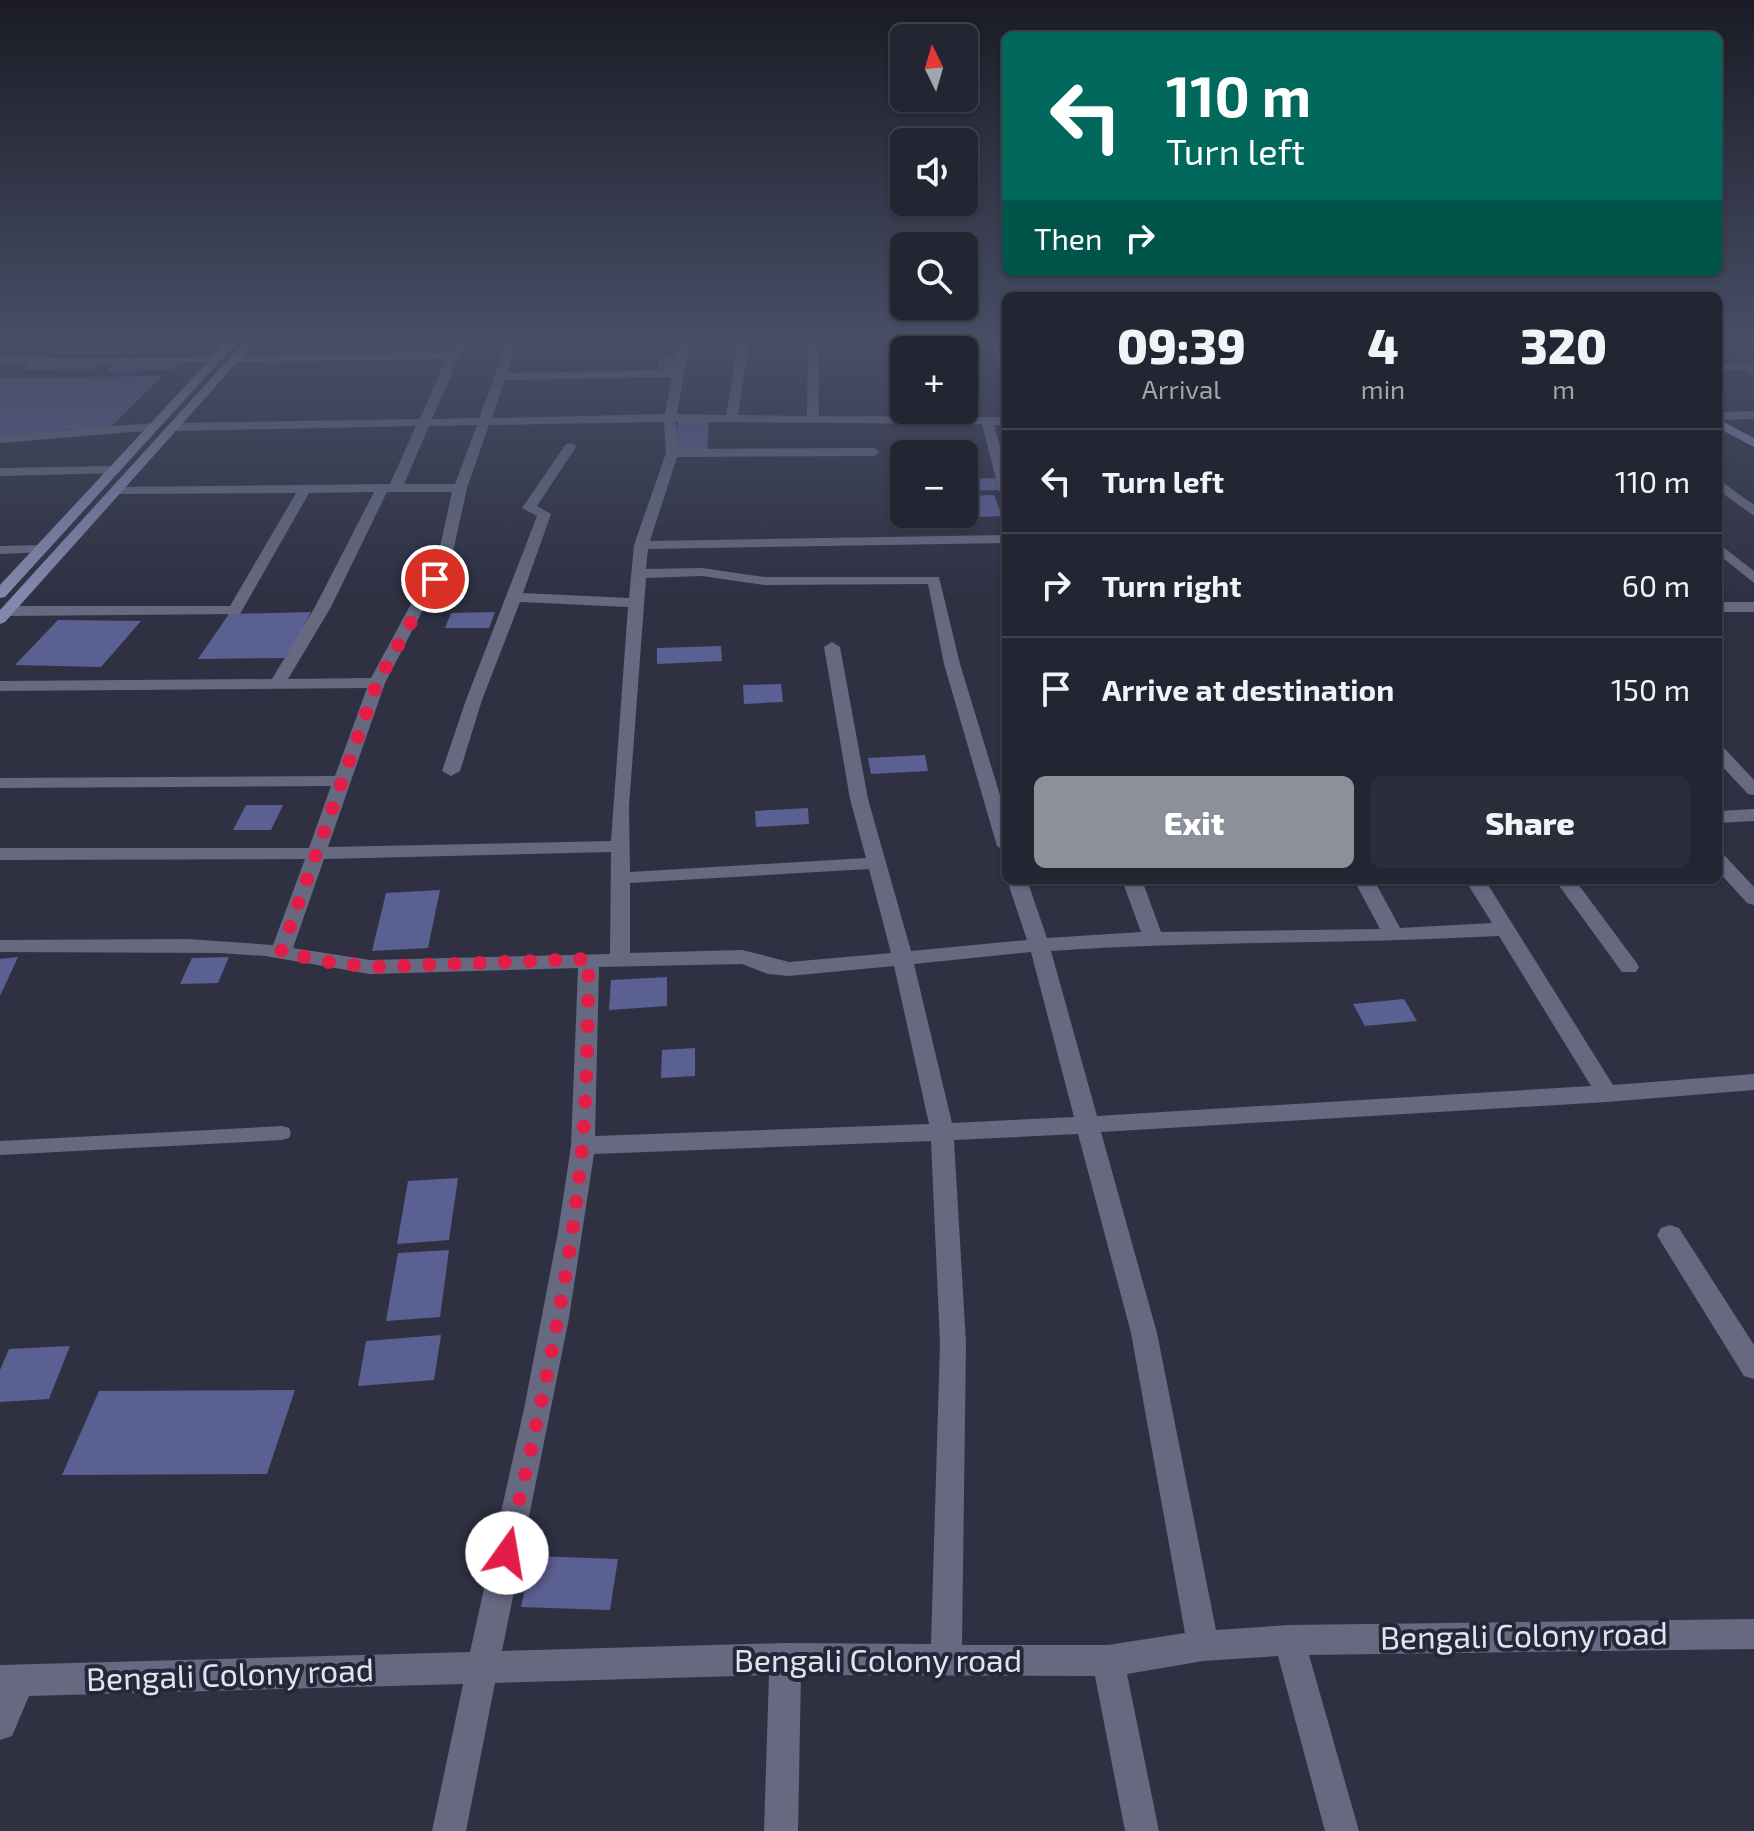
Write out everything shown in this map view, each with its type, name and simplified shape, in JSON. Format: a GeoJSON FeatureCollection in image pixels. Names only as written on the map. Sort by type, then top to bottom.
{"type":"FeatureCollection","features":[{"type":"Feature","properties":{"kind":"main road"},"geometry":{"type":"LineString","coordinates":[[0,594],[6,581],[41,549],[155,424]]}},
{"type":"Feature","properties":{"kind":"main road"},"geometry":{"type":"LineString","coordinates":[[3,615],[178,424]]}},
{"type":"Feature","properties":{"kind":"main road"},"geometry":{"type":"LineString","coordinates":[[1722,425],[1754,443]]}},
{"type":"Feature","properties":{"kind":"street"},"geometry":{"type":"LineString","coordinates":[[176,427],[266,424]]}},
{"type":"Feature","properties":{"kind":"street"},"geometry":{"type":"LineString","coordinates":[[277,684],[389,489],[422,424]]}},
{"type":"Feature","properties":{"kind":"street"},"geometry":{"type":"LineString","coordinates":[[281,952],[377,683],[441,566],[460,488],[482,424]]}},
{"type":"Feature","properties":{"kind":"street"},"geometry":{"type":"LineString","coordinates":[[620,959],[623,745],[641,574],[641,545],[672,453],[670,424]]}},
{"type":"Feature","properties":{"kind":"street"},"geometry":{"type":"LineString","coordinates":[[988,424],[1002,476]]}},
{"type":"Feature","properties":{"kind":"street"},"geometry":{"type":"LineString","coordinates":[[0,439],[153,427]]}},
{"type":"Feature","properties":{"kind":"street"},"geometry":{"type":"LineString","coordinates":[[451,771],[474,700],[544,514],[529,508],[570,447]]}},
{"type":"Feature","properties":{"kind":"street"},"geometry":{"type":"LineString","coordinates":[[672,453],[874,452]]}},
{"type":"Feature","properties":{"kind":"street"},"geometry":{"type":"LineString","coordinates":[[0,472],[114,470]]}},
{"type":"Feature","properties":{"kind":"street"},"geometry":{"type":"LineString","coordinates":[[119,490],[460,488]]}},
{"type":"Feature","properties":{"kind":"street"},"geometry":{"type":"LineString","coordinates":[[3,615],[235,611],[304,490]]}},
{"type":"Feature","properties":{"kind":"street"},"geometry":{"type":"LineString","coordinates":[[1725,494],[1754,493]]}},
{"type":"Feature","properties":{"kind":"street"},"geometry":{"type":"LineString","coordinates":[[1725,494],[1754,512]]}},
{"type":"Feature","properties":{"kind":"street"},"geometry":{"type":"LineString","coordinates":[[641,545],[1002,539]]}},
{"type":"Feature","properties":{"kind":"street"},"geometry":{"type":"LineString","coordinates":[[0,550],[41,549]]}},
{"type":"Feature","properties":{"kind":"street"},"geometry":{"type":"LineString","coordinates":[[1722,551],[1754,579]]}},
{"type":"Feature","properties":{"kind":"street"},"geometry":{"type":"LineString","coordinates":[[641,574],[702,572],[764,581],[934,580],[952,664],[1002,833]]}},
{"type":"Feature","properties":{"kind":"street"},"geometry":{"type":"LineString","coordinates":[[514,597],[637,603]]}},
{"type":"Feature","properties":{"kind":"street"},"geometry":{"type":"LineString","coordinates":[[1722,607],[1754,607]]}},
{"type":"Feature","properties":{"kind":"street"},"geometry":{"type":"LineString","coordinates":[[832,647],[859,799],[903,960],[942,1132],[953,1343],[946,1660]]}},
{"type":"Feature","properties":{"kind":"street"},"geometry":{"type":"LineString","coordinates":[[0,686],[377,683]]}},
{"type":"Feature","properties":{"kind":"street"},"geometry":{"type":"LineString","coordinates":[[1722,756],[1754,790]]}},
{"type":"Feature","properties":{"kind":"street"},"geometry":{"type":"LineString","coordinates":[[0,783],[341,781]]}},
{"type":"Feature","properties":{"kind":"street"},"geometry":{"type":"LineString","coordinates":[[1722,817],[1754,815]]}},
{"type":"Feature","properties":{"kind":"street"},"geometry":{"type":"LineString","coordinates":[[0,854],[434,853],[621,846]]}},
{"type":"Feature","properties":{"kind":"street"},"geometry":{"type":"LineString","coordinates":[[619,878],[876,863]]}},
{"type":"Feature","properties":{"kind":"street"},"geometry":{"type":"LineString","coordinates":[[1722,864],[1754,899]]}},
{"type":"Feature","properties":{"kind":"street"},"geometry":{"type":"LineString","coordinates":[[1018,884],[1039,945],[1144,1333],[1203,1646]]}},
{"type":"Feature","properties":{"kind":"street"},"geometry":{"type":"LineString","coordinates":[[1133,884],[1153,938]]}},
{"type":"Feature","properties":{"kind":"street"},"geometry":{"type":"LineString","coordinates":[[1366,884],[1393,935]]}},
{"type":"Feature","properties":{"kind":"street"},"geometry":{"type":"LineString","coordinates":[[1478,884],[1607,1094]]}},
{"type":"Feature","properties":{"kind":"street"},"geometry":{"type":"LineString","coordinates":[[1568,884],[1629,967]]}},
{"type":"Feature","properties":{"kind":"street"},"geometry":{"type":"LineString","coordinates":[[0,946],[222,947],[281,952],[370,967],[752,957],[777,969],[1153,938],[1393,935],[1506,929]]}},
{"type":"Feature","properties":{"kind":"street"},"geometry":{"type":"LineString","coordinates":[[449,1831],[481,1667],[546,1381],[570,1243],[583,1146],[589,959]]}},
{"type":"Feature","properties":{"kind":"street"},"geometry":{"type":"LineString","coordinates":[[583,1146],[748,1135],[942,1132],[1607,1094],[1754,1082]]}},
{"type":"Feature","properties":{"kind":"street"},"geometry":{"type":"LineString","coordinates":[[1670,1235],[1754,1368]]}},
{"type":"Feature","properties":{"kind":"street","name":"Bengali Colony road"},"geometry":{"type":"LineString","coordinates":[[9,1681],[785,1659],[1108,1661],[1203,1646],[1289,1640],[1754,1634]]}},
{"type":"Feature","properties":{"kind":"street"},"geometry":{"type":"LineString","coordinates":[[1289,1640],[1342,1831]]}},
{"type":"Feature","properties":{"kind":"street"},"geometry":{"type":"LineString","coordinates":[[781,1831],[785,1659]]}},
{"type":"Feature","properties":{"kind":"street"},"geometry":{"type":"LineString","coordinates":[[1108,1661],[1142,1831]]}},
{"type":"Feature","properties":{"kind":"street"},"geometry":{"type":"LineString","coordinates":[[0,1724],[9,1681]]}},
{"type":"Feature","properties":{"kind":"lane"},"geometry":{"type":"LineString","coordinates":[[0,1148],[282,1133]]}},
{"type":"Feature","properties":{"kind":"building"},"geometry":{"type":"Polygon","coordinates":[[[0,424],[114,424],[112,426],[0,435],[0,424]]]}},
{"type":"Feature","properties":{"kind":"building"},"geometry":{"type":"Polygon","coordinates":[[[678,424],[709,424],[707,450],[674,451],[678,424]]]}},
{"type":"Feature","properties":{"kind":"building"},"geometry":{"type":"Polygon","coordinates":[[[995,478],[999,490],[978,491],[978,479],[995,478]]]}},
{"type":"Feature","properties":{"kind":"building"},"geometry":{"type":"Polygon","coordinates":[[[994,495],[1002,516],[978,517],[978,496],[994,495]]]}},
{"type":"Feature","properties":{"kind":"building"},"geometry":{"type":"Polygon","coordinates":[[[311,612],[287,658],[198,659],[229,614],[311,612]]]}},
{"type":"Feature","properties":{"kind":"building"},"geometry":{"type":"Polygon","coordinates":[[[495,612],[489,628],[445,628],[451,613],[495,612]]]}},
{"type":"Feature","properties":{"kind":"building"},"geometry":{"type":"Polygon","coordinates":[[[58,620],[141,621],[101,667],[15,665],[58,620]]]}},
{"type":"Feature","properties":{"kind":"building"},"geometry":{"type":"Polygon","coordinates":[[[721,646],[722,661],[657,664],[657,648],[721,646]]]}},
{"type":"Feature","properties":{"kind":"building"},"geometry":{"type":"Polygon","coordinates":[[[781,684],[783,702],[744,704],[743,685],[781,684]]]}},
{"type":"Feature","properties":{"kind":"building"},"geometry":{"type":"Polygon","coordinates":[[[925,755],[928,771],[871,774],[868,758],[925,755]]]}},
{"type":"Feature","properties":{"kind":"building"},"geometry":{"type":"Polygon","coordinates":[[[246,805],[283,805],[271,830],[233,830],[246,805]]]}},
{"type":"Feature","properties":{"kind":"building"},"geometry":{"type":"Polygon","coordinates":[[[808,808],[809,824],[756,827],[755,811],[808,808]]]}},
{"type":"Feature","properties":{"kind":"building"},"geometry":{"type":"Polygon","coordinates":[[[440,890],[428,948],[372,951],[386,893],[440,890]]]}},
{"type":"Feature","properties":{"kind":"building"},"geometry":{"type":"Polygon","coordinates":[[[18,957],[0,996],[0,959],[18,957]]]}},
{"type":"Feature","properties":{"kind":"building"},"geometry":{"type":"Polygon","coordinates":[[[229,957],[218,983],[180,984],[192,958],[229,957]]]}},
{"type":"Feature","properties":{"kind":"building"},"geometry":{"type":"Polygon","coordinates":[[[667,977],[667,1006],[609,1010],[611,980],[667,977]]]}},
{"type":"Feature","properties":{"kind":"building"},"geometry":{"type":"Polygon","coordinates":[[[1404,999],[1417,1021],[1365,1026],[1353,1004],[1404,999]]]}},
{"type":"Feature","properties":{"kind":"building"},"geometry":{"type":"Polygon","coordinates":[[[695,1048],[695,1076],[661,1078],[662,1050],[695,1048]]]}},
{"type":"Feature","properties":{"kind":"building"},"geometry":{"type":"Polygon","coordinates":[[[458,1178],[449,1240],[397,1244],[408,1181],[458,1178]]]}},
{"type":"Feature","properties":{"kind":"building"},"geometry":{"type":"Polygon","coordinates":[[[449,1250],[440,1317],[386,1321],[398,1253],[449,1250]]]}},
{"type":"Feature","properties":{"kind":"building"},"geometry":{"type":"Polygon","coordinates":[[[441,1335],[434,1380],[358,1386],[366,1341],[441,1335]]]}},
{"type":"Feature","properties":{"kind":"building"},"geometry":{"type":"Polygon","coordinates":[[[70,1346],[49,1399],[0,1402],[0,1370],[9,1349],[70,1346]]]}},
{"type":"Feature","properties":{"kind":"building"},"geometry":{"type":"Polygon","coordinates":[[[295,1390],[267,1474],[62,1475],[99,1391],[295,1390]]]}},
{"type":"Feature","properties":{"kind":"building"},"geometry":{"type":"Polygon","coordinates":[[[532,1556],[618,1559],[610,1610],[521,1607],[532,1556]]]}},
{"type":"Feature","properties":{"kind":"route"},"geometry":{"type":"LineString","coordinates":[[435,579],[377,683],[281,952],[370,967],[589,959],[583,1146],[570,1243],[546,1381],[507,1553]]}}]}
